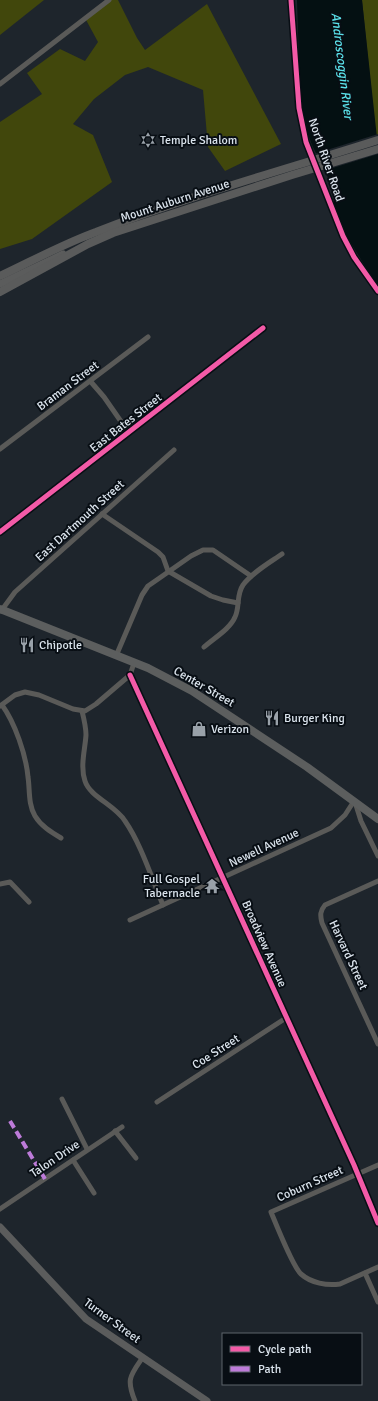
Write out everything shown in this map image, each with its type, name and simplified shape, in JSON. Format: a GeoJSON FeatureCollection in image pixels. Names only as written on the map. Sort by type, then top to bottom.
{"type":"FeatureCollection","features":[{"type":"Feature","properties":{"kind":"highway","name":"Center Street"},"geometry":{"type":"LineString","coordinates":[[1,610],[148,668],[192,691],[217,706],[378,819]]}},
{"type":"Feature","properties":{"kind":"main road"},"geometry":{"type":"LineString","coordinates":[[361,150],[378,140]]}},
{"type":"Feature","properties":{"kind":"main road"},"geometry":{"type":"LineString","coordinates":[[361,150],[378,149]]}},
{"type":"Feature","properties":{"kind":"main road","name":"Mount Auburn Avenue"},"geometry":{"type":"LineString","coordinates":[[0,277],[49,252],[95,232],[151,212],[361,150]]}},
{"type":"Feature","properties":{"kind":"main road","name":"Mount Auburn Avenue"},"geometry":{"type":"LineString","coordinates":[[0,284],[34,267],[88,244],[140,224],[291,171]]}},
{"type":"Feature","properties":{"kind":"main road"},"geometry":{"type":"LineString","coordinates":[[0,292],[88,244]]}},
{"type":"Feature","properties":{"kind":"main road","name":"Turner Street"},"geometry":{"type":"LineString","coordinates":[[0,1227],[86,1319],[207,1401]]}},
{"type":"Feature","properties":{"kind":"street"},"geometry":{"type":"LineString","coordinates":[[0,84],[109,0]]}},
{"type":"Feature","properties":{"kind":"street","name":"North River Road"},"geometry":{"type":"LineString","coordinates":[[291,0],[299,108],[306,142],[343,236],[354,257],[378,291]]}},
{"type":"Feature","properties":{"kind":"street","name":"East Bates Street"},"geometry":{"type":"LineString","coordinates":[[0,532],[263,328]]}},
{"type":"Feature","properties":{"kind":"street","name":"Braman Street"},"geometry":{"type":"LineString","coordinates":[[0,449],[91,382],[148,337]]}},
{"type":"Feature","properties":{"kind":"street"},"geometry":{"type":"LineString","coordinates":[[91,382],[104,397],[129,433]]}},
{"type":"Feature","properties":{"kind":"street","name":"East Dartmouth Street"},"geometry":{"type":"LineString","coordinates":[[1,610],[15,592],[174,450]]}},
{"type":"Feature","properties":{"kind":"street"},"geometry":{"type":"LineString","coordinates":[[102,514],[158,552],[163,557],[168,571],[210,596],[238,603]]}},
{"type":"Feature","properties":{"kind":"street"},"geometry":{"type":"LineString","coordinates":[[116,656],[142,595],[148,586],[191,556],[203,550],[214,550],[251,576]]}},
{"type":"Feature","properties":{"kind":"street"},"geometry":{"type":"LineString","coordinates":[[204,647],[230,625],[236,616],[240,592],[251,576],[282,554]]}},
{"type":"Feature","properties":{"kind":"street"},"geometry":{"type":"LineString","coordinates":[[60,838],[40,824],[31,809],[26,763],[11,722],[6,711],[1,706],[15,695],[25,692],[39,695],[73,709],[82,711],[91,708],[130,675],[134,663]]}},
{"type":"Feature","properties":{"kind":"street","name":"Broadview Avenue"},"geometry":{"type":"LineString","coordinates":[[130,675],[378,1223]]}},
{"type":"Feature","properties":{"kind":"street"},"geometry":{"type":"LineString","coordinates":[[82,711],[86,731],[83,764],[86,783],[90,790],[116,810],[126,822],[137,843],[163,905]]}},
{"type":"Feature","properties":{"kind":"street"},"geometry":{"type":"LineString","coordinates":[[354,801],[361,821],[378,856]]}},
{"type":"Feature","properties":{"kind":"street","name":"Newell Avenue"},"geometry":{"type":"LineString","coordinates":[[130,920],[331,828],[342,818],[354,801]]}},
{"type":"Feature","properties":{"kind":"street"},"geometry":{"type":"LineString","coordinates":[[378,848],[378,856]]}},
{"type":"Feature","properties":{"kind":"street","name":"Harvard Street"},"geometry":{"type":"LineString","coordinates":[[378,881],[325,905],[320,912],[320,917],[378,1044]]}},
{"type":"Feature","properties":{"kind":"street"},"geometry":{"type":"LineString","coordinates":[[0,884],[10,882],[29,902]]}},
{"type":"Feature","properties":{"kind":"street","name":"Coe Street"},"geometry":{"type":"LineString","coordinates":[[157,1102],[286,1018]]}},
{"type":"Feature","properties":{"kind":"street"},"geometry":{"type":"LineString","coordinates":[[62,1099],[88,1150]]}},
{"type":"Feature","properties":{"kind":"street","name":"Talon Drive"},"geometry":{"type":"LineString","coordinates":[[0,1209],[122,1127]]}},
{"type":"Feature","properties":{"kind":"street"},"geometry":{"type":"LineString","coordinates":[[115,1131],[136,1158]]}},
{"type":"Feature","properties":{"kind":"street"},"geometry":{"type":"LineString","coordinates":[[73,1160],[94,1193]]}},
{"type":"Feature","properties":{"kind":"street","name":"Coburn Street"},"geometry":{"type":"LineString","coordinates":[[365,1273],[340,1284],[334,1285],[324,1284],[303,1275],[299,1271],[290,1254],[271,1212],[378,1165]]}},
{"type":"Feature","properties":{"kind":"street"},"geometry":{"type":"LineString","coordinates":[[378,1267],[365,1273],[378,1302]]}},
{"type":"Feature","properties":{"kind":"street"},"geometry":{"type":"LineString","coordinates":[[135,1401],[129,1381],[133,1371],[142,1357]]}},
{"type":"Feature","properties":{"kind":"green space"},"geometry":{"type":"Polygon","coordinates":[[[0,0],[44,0],[0,35],[0,0]]]}},
{"type":"Feature","properties":{"kind":"green space"},"geometry":{"type":"Polygon","coordinates":[[[109,0],[118,0],[137,38],[145,50],[207,4],[281,144],[225,171],[208,147],[203,90],[148,67],[125,75],[94,99],[73,124],[93,135],[112,182],[32,239],[0,249],[0,122],[42,94],[27,73],[60,49],[85,61],[98,42],[85,18],[109,0]]]}},
{"type":"Feature","properties":{"kind":"green space"},"geometry":{"type":"Polygon","coordinates":[[[362,0],[378,0],[378,147],[376,136],[362,0]]]}},
{"type":"Feature","properties":{"kind":"water","name":"Androscoggin River"},"geometry":{"type":"Polygon","coordinates":[[[297,0],[362,0],[378,147],[378,287],[344,232],[334,207],[334,197],[329,180],[312,145],[304,124],[300,96],[297,0]]]}},
{"type":"Feature","properties":{"kind":"pier"},"geometry":{"type":"Polygon","coordinates":[[[378,134],[378,154],[323,171],[314,154],[378,134]]]}},
{"type":"Feature","properties":{"kind":"marked path"},"geometry":{"type":"LineString","coordinates":[[10,1121],[45,1179]]}},
{"type":"Feature","properties":{"kind":"cycle path"},"geometry":{"type":"LineString","coordinates":[[291,0],[299,108],[306,142],[343,236],[354,257],[378,291]]}},
{"type":"Feature","properties":{"kind":"cycle path"},"geometry":{"type":"LineString","coordinates":[[0,532],[263,328]]}},
{"type":"Feature","properties":{"kind":"cycle path"},"geometry":{"type":"LineString","coordinates":[[130,675],[354,1165],[378,1223]]}},
{"type":"Feature","properties":{"kind":"place","name":"Temple Shalom"},"geometry":{"type":"Point","coordinates":[148,140]}},
{"type":"Feature","properties":{"kind":"place","name":"Chipotle"},"geometry":{"type":"Point","coordinates":[27,645]}},
{"type":"Feature","properties":{"kind":"place","name":"Burger King"},"geometry":{"type":"Point","coordinates":[272,718]}},
{"type":"Feature","properties":{"kind":"place","name":"Verizon"},"geometry":{"type":"Point","coordinates":[199,729]}},
{"type":"Feature","properties":{"kind":"place","name":"Full Gospel Tabernacle"},"geometry":{"type":"Point","coordinates":[212,886]}}]}
